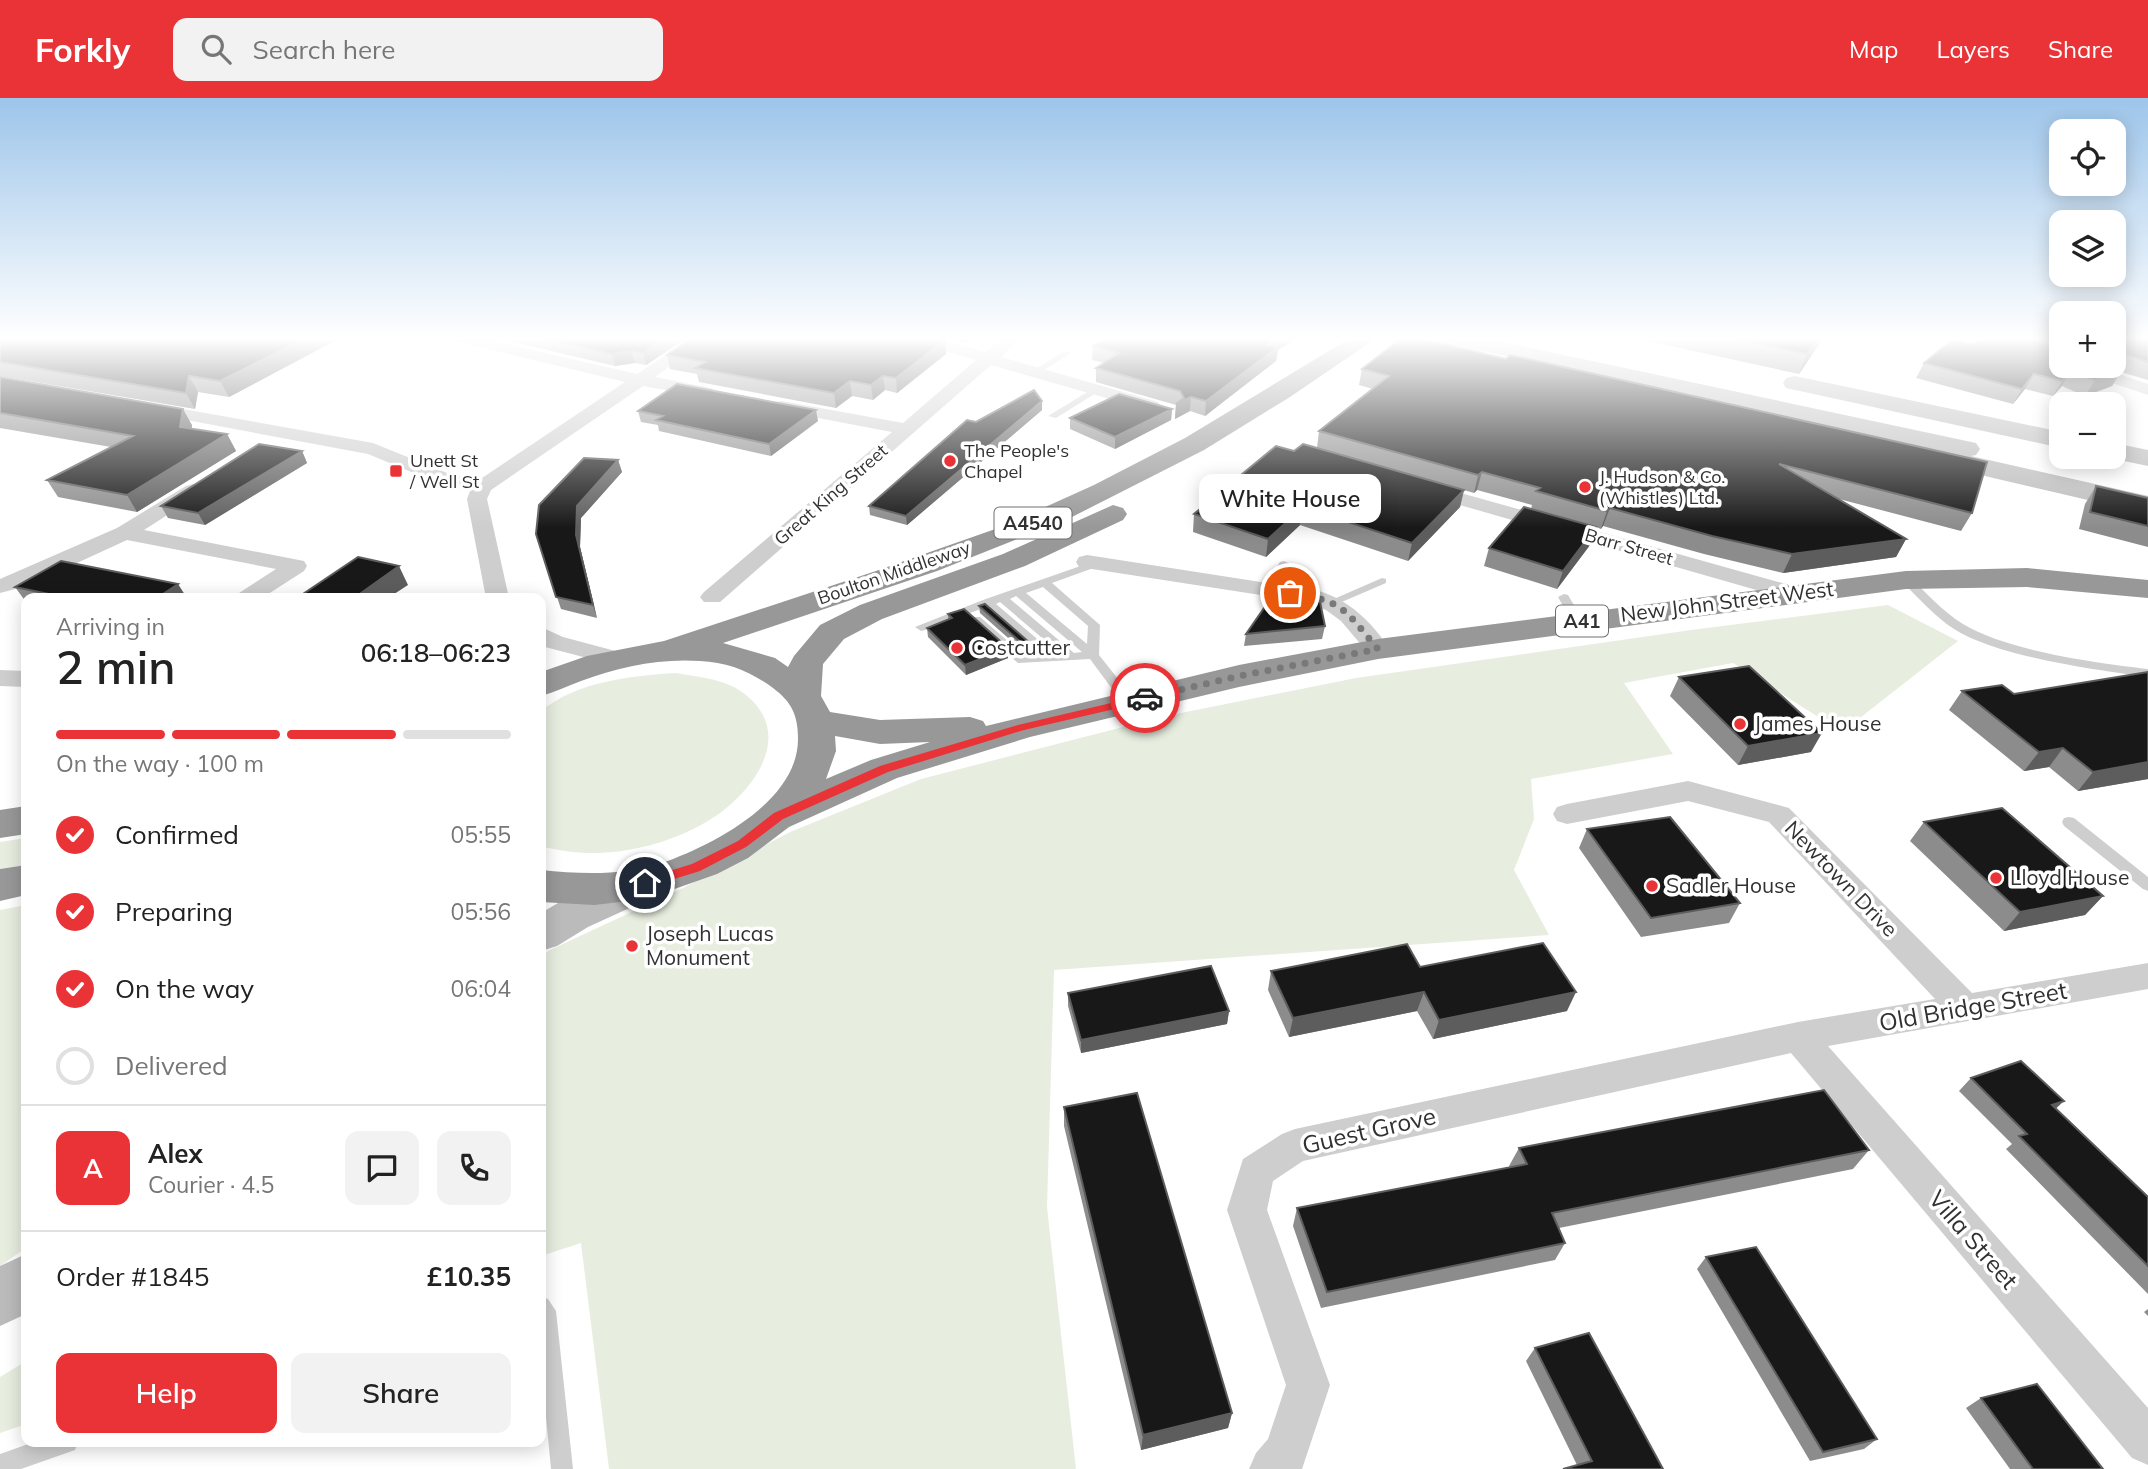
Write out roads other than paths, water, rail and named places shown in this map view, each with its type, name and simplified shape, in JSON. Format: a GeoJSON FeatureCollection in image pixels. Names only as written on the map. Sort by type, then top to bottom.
{"type":"FeatureCollection","features":[{"type":"Feature","properties":{"kind":"highway","name":"Boulton Middleway"},"geometry":{"type":"LineString","coordinates":[[671,650],[1012,532],[1116,486],[1273,401]]}},
{"type":"Feature","properties":{"kind":"highway","name":"Boulton Middleway"},"geometry":{"type":"LineString","coordinates":[[809,708],[806,663],[832,632],[871,612],[1025,556],[1139,501],[1213,459],[1294,401]]}},
{"type":"Feature","properties":{"kind":"highway","name":"New John Street West"},"geometry":{"type":"LineString","coordinates":[[778,816],[884,769],[1022,727],[1239,676],[1571,609],[1792,593],[1971,575],[2081,579],[2148,589]]}},
{"type":"Feature","properties":{"kind":"highway","name":"A4540"},"geometry":{"type":"LineString","coordinates":[[546,683],[572,671],[614,658],[671,650],[712,652],[749,660],[780,675],[809,708],[817,751],[804,784],[778,816],[742,844],[696,867],[645,883],[581,891],[546,887]]}},
{"type":"Feature","properties":{"kind":"highway","name":"New John Street West"},"geometry":{"type":"LineString","coordinates":[[809,708],[880,732],[1022,727]]}},
{"type":"Feature","properties":{"kind":"highway"},"geometry":{"type":"LineString","coordinates":[[0,824],[21,821]]}},
{"type":"Feature","properties":{"kind":"highway"},"geometry":{"type":"LineString","coordinates":[[0,885],[21,881]]}},
{"type":"Feature","properties":{"kind":"main road"},"geometry":{"type":"LineString","coordinates":[[1705,401],[2148,505]]}},
{"type":"Feature","properties":{"kind":"main road"},"geometry":{"type":"LineString","coordinates":[[1769,401],[2049,447]]}},
{"type":"Feature","properties":{"kind":"main road"},"geometry":{"type":"LineString","coordinates":[[1779,401],[2148,490]]}},
{"type":"Feature","properties":{"kind":"main road"},"geometry":{"type":"LineString","coordinates":[[1865,401],[2049,446]]}},
{"type":"Feature","properties":{"kind":"main road"},"geometry":{"type":"LineString","coordinates":[[2126,459],[2148,458]]}},
{"type":"Feature","properties":{"kind":"main road"},"geometry":{"type":"LineString","coordinates":[[2126,468],[2148,478]]}},
{"type":"Feature","properties":{"kind":"main road"},"geometry":{"type":"LineString","coordinates":[[546,931],[573,915],[645,883]]}},
{"type":"Feature","properties":{"kind":"main road"},"geometry":{"type":"LineString","coordinates":[[0,1298],[21,1285]]}},
{"type":"Feature","properties":{"kind":"street"},"geometry":{"type":"LineString","coordinates":[[497,593],[477,499],[482,487],[610,401]]}},
{"type":"Feature","properties":{"kind":"street","name":"Great King Street"},"geometry":{"type":"LineString","coordinates":[[712,597],[938,401]]}},
{"type":"Feature","properties":{"kind":"street"},"geometry":{"type":"LineString","coordinates":[[1134,401],[1171,412]]}},
{"type":"Feature","properties":{"kind":"street"},"geometry":{"type":"LineString","coordinates":[[127,404],[373,449],[447,480],[482,487]]}},
{"type":"Feature","properties":{"kind":"street"},"geometry":{"type":"LineString","coordinates":[[768,404],[906,429]]}},
{"type":"Feature","properties":{"kind":"street"},"geometry":{"type":"LineString","coordinates":[[261,447],[284,432]]}},
{"type":"Feature","properties":{"kind":"street"},"geometry":{"type":"LineString","coordinates":[[0,586],[19,581],[125,533],[216,475]]}},
{"type":"Feature","properties":{"kind":"street","name":"Barr Street"},"geometry":{"type":"LineString","coordinates":[[1401,482],[1418,495],[1792,593]]}},
{"type":"Feature","properties":{"kind":"street"},"geometry":{"type":"LineString","coordinates":[[125,533],[296,566],[255,593]]}},
{"type":"Feature","properties":{"kind":"street"},"geometry":{"type":"LineString","coordinates":[[1091,563],[1333,602],[1342,607],[1378,649]]}},
{"type":"Feature","properties":{"kind":"street"},"geometry":{"type":"LineString","coordinates":[[546,637],[554,642],[614,658]]}},
{"type":"Feature","properties":{"kind":"street"},"geometry":{"type":"LineString","coordinates":[[0,678],[21,679]]}},
{"type":"Feature","properties":{"kind":"street","name":"Newtown Drive"},"geometry":{"type":"LineString","coordinates":[[1567,814],[1688,791],[1779,815],[1966,1009]]}},
{"type":"Feature","properties":{"kind":"street","name":"Old Bridge Street"},"geometry":{"type":"LineString","coordinates":[[1798,1037],[2148,976]]}},
{"type":"Feature","properties":{"kind":"street","name":"Villa Street"},"geometry":{"type":"LineString","coordinates":[[1798,1037],[2148,1442]]}},
{"type":"Feature","properties":{"kind":"street","name":"Guest Grove"},"geometry":{"type":"LineString","coordinates":[[1272,1469],[1286,1453],[1308,1385],[1247,1210],[1256,1171],[1295,1146],[1798,1037]]}},
{"type":"Feature","properties":{"kind":"lane"},"geometry":{"type":"LineString","coordinates":[[1053,416],[1078,401]]}},
{"type":"Feature","properties":{"kind":"lane"},"geometry":{"type":"LineString","coordinates":[[921,627],[968,613],[1091,563]]}},
{"type":"Feature","properties":{"kind":"lane"},"geometry":{"type":"LineString","coordinates":[[1268,590],[1284,564]]}},
{"type":"Feature","properties":{"kind":"lane"},"geometry":{"type":"LineString","coordinates":[[1906,580],[1943,614],[1976,635],[2043,653],[2148,673]]}},
{"type":"Feature","properties":{"kind":"lane"},"geometry":{"type":"LineString","coordinates":[[1333,602],[1382,581]]}},
{"type":"Feature","properties":{"kind":"lane"},"geometry":{"type":"LineString","coordinates":[[1045,583],[1094,625],[1093,655]]}},
{"type":"Feature","properties":{"kind":"lane"},"geometry":{"type":"LineString","coordinates":[[1020,593],[1093,655],[1129,702]]}},
{"type":"Feature","properties":{"kind":"lane"},"geometry":{"type":"LineString","coordinates":[[997,602],[1071,656]]}},
{"type":"Feature","properties":{"kind":"lane"},"geometry":{"type":"LineString","coordinates":[[997,602],[1052,658]]}},
{"type":"Feature","properties":{"kind":"lane"},"geometry":{"type":"LineString","coordinates":[[968,613],[1022,660],[1093,655]]}},
{"type":"Feature","properties":{"kind":"lane"},"geometry":{"type":"LineString","coordinates":[[2069,822],[2148,885]]}},
{"type":"Feature","properties":{"kind":"lane"},"geometry":{"type":"LineString","coordinates":[[546,1311],[562,1469]]}},
{"type":"Feature","properties":{"kind":"lane"},"geometry":{"type":"LineString","coordinates":[[0,1465],[52,1447]]}},
{"type":"Feature","properties":{"kind":"place","name":"The People's Chapel"},"geometry":{"type":"Point","coordinates":[950,461]}},
{"type":"Feature","properties":{"kind":"place","name":"Unett St / Well St"},"geometry":{"type":"Point","coordinates":[396,471]}},
{"type":"Feature","properties":{"kind":"place","name":"J. Hudson & Co. (Whistles) Ltd."},"geometry":{"type":"Point","coordinates":[1585,487]}},
{"type":"Feature","properties":{"kind":"place","name":"White House"},"geometry":{"type":"Point","coordinates":[1290,593]}},
{"type":"Feature","properties":{"kind":"place","name":"Costcutter"},"geometry":{"type":"Point","coordinates":[957,648]}},
{"type":"Feature","properties":{"kind":"place","name":"James House"},"geometry":{"type":"Point","coordinates":[1740,724]}},
{"type":"Feature","properties":{"kind":"place","name":"Lloyd House"},"geometry":{"type":"Point","coordinates":[1996,878]}},
{"type":"Feature","properties":{"kind":"place","name":"Sadler House"},"geometry":{"type":"Point","coordinates":[1652,886]}},
{"type":"Feature","properties":{"kind":"place","name":"Joseph Lucas Monument"},"geometry":{"type":"Point","coordinates":[632,946]}}]}
